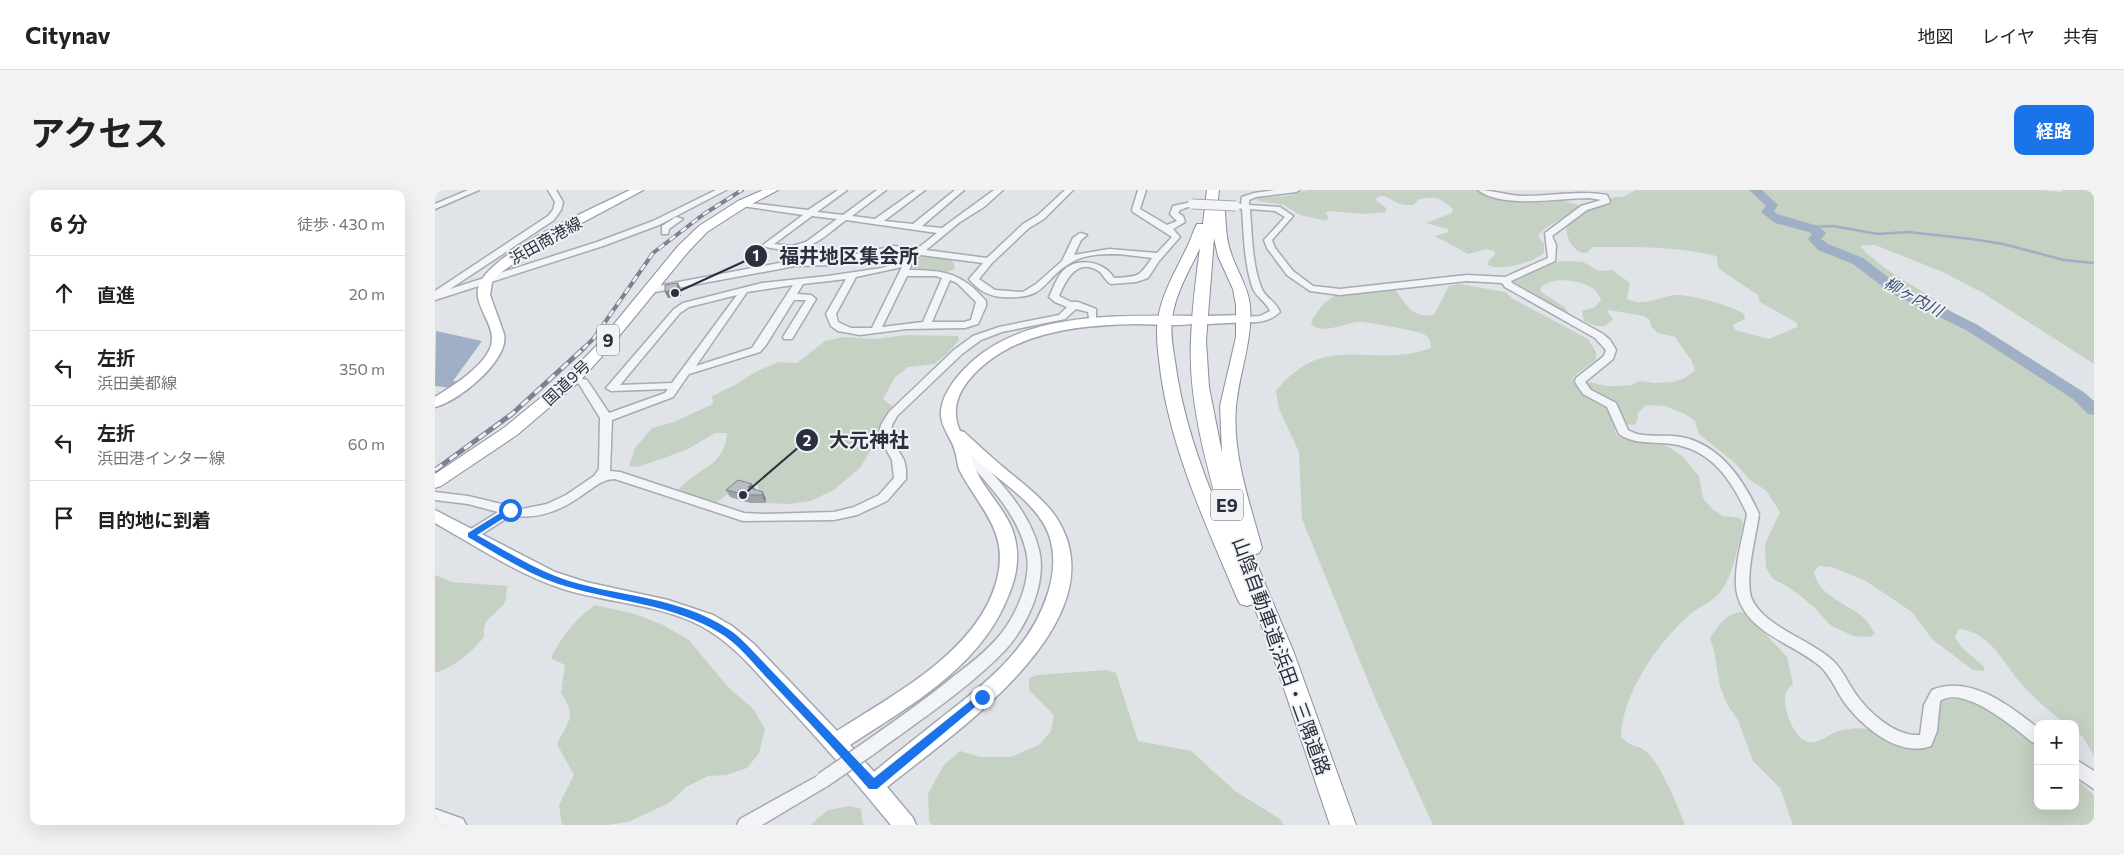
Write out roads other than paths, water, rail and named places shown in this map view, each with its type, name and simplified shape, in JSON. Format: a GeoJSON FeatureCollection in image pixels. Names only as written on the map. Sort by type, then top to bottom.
{"type":"FeatureCollection","features":[{"type":"Feature","properties":{"kind":"highway","name":"国道9号"},"geometry":{"type":"LineString","coordinates":[[435,482],[511,432],[573,379],[601,349],[683,249],[703,229],[742,204],[772,190]]}},
{"type":"Feature","properties":{"kind":"highway"},"geometry":{"type":"LineString","coordinates":[[1214,194],[1220,237],[1225,256],[1240,289],[1244,319],[1243,337],[1228,406],[1228,436],[1234,473],[1251,543],[1255,583]]}},
{"type":"Feature","properties":{"kind":"highway"},"geometry":{"type":"LineString","coordinates":[[1214,194],[1203,217],[1198,238],[1169,300],[1165,320],[1171,393],[1183,438],[1200,489],[1331,791]]}},
{"type":"Feature","properties":{"kind":"highway","name":"山陰自動車道;浜田・三隅道路"},"geometry":{"type":"LineString","coordinates":[[1214,194],[1201,296],[1198,341],[1201,387],[1215,465],[1239,544],[1300,698],[1343,825]]}},
{"type":"Feature","properties":{"kind":"main road","name":"浜田商港線"},"geometry":{"type":"LineString","coordinates":[[486,282],[498,268],[513,256],[638,190]]}},
{"type":"Feature","properties":{"kind":"main road"},"geometry":{"type":"LineString","coordinates":[[435,403],[456,390],[478,372],[498,345],[497,332],[484,298],[486,282]]}},
{"type":"Feature","properties":{"kind":"main road"},"geometry":{"type":"LineString","coordinates":[[1207,320],[1244,319]]}},
{"type":"Feature","properties":{"kind":"main road"},"geometry":{"type":"LineString","coordinates":[[836,743],[944,668],[979,632],[993,614],[1000,599],[1009,565],[1010,553],[1005,527],[975,484],[965,464],[962,448],[949,424],[948,411],[957,387],[966,374],[994,352],[1028,335],[1069,324],[1192,320]]}},
{"type":"Feature","properties":{"kind":"main road"},"geometry":{"type":"LineString","coordinates":[[873,785],[1006,677],[1038,639],[1049,619],[1061,577],[1062,557],[1055,529],[1047,517],[1027,494],[971,447],[949,424]]}},
{"type":"Feature","properties":{"kind":"main road"},"geometry":{"type":"LineString","coordinates":[[435,516],[514,560],[566,583],[669,606],[702,619],[725,631],[745,649],[836,743],[905,825]]}},
{"type":"Feature","properties":{"kind":"street"},"geometry":{"type":"LineString","coordinates":[[435,206],[475,190]]}},
{"type":"Feature","properties":{"kind":"street"},"geometry":{"type":"LineString","coordinates":[[435,296],[547,222],[560,206],[557,195],[552,190]]}},
{"type":"Feature","properties":{"kind":"street"},"geometry":{"type":"LineString","coordinates":[[704,190],[713,195]]}},
{"type":"Feature","properties":{"kind":"street"},"geometry":{"type":"LineString","coordinates":[[435,296],[486,282],[627,234],[722,190]]}},
{"type":"Feature","properties":{"kind":"street"},"geometry":{"type":"LineString","coordinates":[[843,190],[767,245],[792,249],[809,244],[882,190]]}},
{"type":"Feature","properties":{"kind":"street"},"geometry":{"type":"LineString","coordinates":[[877,222],[921,190]]}},
{"type":"Feature","properties":{"kind":"street"},"geometry":{"type":"LineString","coordinates":[[915,227],[960,190]]}},
{"type":"Feature","properties":{"kind":"street"},"geometry":{"type":"LineString","coordinates":[[675,386],[611,388],[677,312],[686,305],[742,290],[883,270],[906,263],[961,217],[981,205],[999,190]]}},
{"type":"Feature","properties":{"kind":"street"},"geometry":{"type":"LineString","coordinates":[[1069,190],[1041,217],[1026,226],[989,261],[974,279],[982,289],[993,294],[1025,294],[1066,262],[1078,256],[1110,251],[1137,252],[1159,256]]}},
{"type":"Feature","properties":{"kind":"street"},"geometry":{"type":"LineString","coordinates":[[1093,322],[1093,311],[1075,304],[1060,303],[1054,297],[1069,270],[1080,266],[1099,267],[1105,271],[1111,281],[1136,279],[1145,276],[1176,237],[1167,228],[1137,210],[1142,190]]}},
{"type":"Feature","properties":{"kind":"street"},"geometry":{"type":"LineString","coordinates":[[1244,319],[1258,320],[1269,317],[1275,312],[1272,304],[1263,297],[1257,288],[1241,206],[1248,196],[1296,190]]}},
{"type":"Feature","properties":{"kind":"street"},"geometry":{"type":"LineString","coordinates":[[1167,228],[1181,222],[1180,218],[1174,214],[1176,208],[1192,204],[1277,209],[1289,216],[1268,240],[1271,248],[1290,273],[1310,288],[1340,292],[1467,278],[1505,280],[1553,259],[1549,235],[1584,208],[1603,203],[1606,199],[1599,194],[1582,192],[1507,196],[1491,194],[1482,190]]}},
{"type":"Feature","properties":{"kind":"street"},"geometry":{"type":"LineString","coordinates":[[665,232],[665,228],[668,225],[715,198],[713,195]]}},
{"type":"Feature","properties":{"kind":"street"},"geometry":{"type":"LineString","coordinates":[[742,204],[944,231]]}},
{"type":"Feature","properties":{"kind":"street"},"geometry":{"type":"LineString","coordinates":[[1066,262],[1077,238],[1083,235]]}},
{"type":"Feature","properties":{"kind":"street"},"geometry":{"type":"LineString","coordinates":[[792,249],[795,263]]}},
{"type":"Feature","properties":{"kind":"street"},"geometry":{"type":"LineString","coordinates":[[650,290],[795,263],[832,262],[893,249],[989,261]]}},
{"type":"Feature","properties":{"kind":"street"},"geometry":{"type":"LineString","coordinates":[[875,331],[907,266],[906,263]]}},
{"type":"Feature","properties":{"kind":"street"},"geometry":{"type":"LineString","coordinates":[[853,274],[831,314],[831,321],[837,327],[848,331],[875,331],[926,326],[965,325],[975,322],[981,306],[981,300],[960,281],[937,273],[903,273]]}},
{"type":"Feature","properties":{"kind":"street"},"geometry":{"type":"LineString","coordinates":[[926,326],[946,279],[949,277]]}},
{"type":"Feature","properties":{"kind":"street"},"geometry":{"type":"LineString","coordinates":[[1505,280],[1507,285],[1590,330],[1606,342],[1611,350],[1609,357],[1580,380],[1580,382],[1587,392],[1612,405],[1623,432],[1634,438],[1670,439],[1694,443],[1704,447],[1716,458],[1749,505],[1753,514],[1742,583],[1742,591],[1750,608],[1779,634],[1819,656],[1827,663],[1851,698],[1870,719],[1901,739],[1916,742],[1925,741],[1928,735],[1932,700],[1936,695],[1943,692],[1955,692],[1985,700],[2034,734]]}},
{"type":"Feature","properties":{"kind":"street"},"geometry":{"type":"LineString","coordinates":[[686,372],[756,350],[800,282]]}},
{"type":"Feature","properties":{"kind":"street"},"geometry":{"type":"LineString","coordinates":[[606,418],[669,395],[743,293],[742,290]]}},
{"type":"Feature","properties":{"kind":"street"},"geometry":{"type":"LineString","coordinates":[[788,337],[811,299],[808,297],[791,297]]}},
{"type":"Feature","properties":{"kind":"street"},"geometry":{"type":"LineString","coordinates":[[602,475],[616,475],[743,518],[834,516],[857,511],[883,498],[900,479],[901,464],[885,439],[885,426],[893,414],[958,352],[977,338],[992,332],[1062,317],[1075,304]]}},
{"type":"Feature","properties":{"kind":"street"},"geometry":{"type":"LineString","coordinates":[[435,496],[468,500],[522,513],[550,508],[588,487],[605,470],[606,418],[599,403],[583,382],[573,379]]}},
{"type":"Feature","properties":{"kind":"street"},"geometry":{"type":"LineString","coordinates":[[746,825],[823,780],[944,693],[988,658],[1009,635],[1022,614],[1031,591],[1034,569],[1033,549],[1018,515],[962,448]]}},
{"type":"Feature","properties":{"kind":"street"},"geometry":{"type":"LineString","coordinates":[[471,535],[510,510]]}},
{"type":"Feature","properties":{"kind":"street"},"geometry":{"type":"LineString","coordinates":[[2079,769],[2094,782]]}},
{"type":"Feature","properties":{"kind":"street"},"geometry":{"type":"LineString","coordinates":[[435,816],[457,825]]}},
{"type":"Feature","properties":{"kind":"water"},"geometry":{"type":"Polygon","coordinates":[[[436,331],[482,341],[453,381],[461,382],[453,388],[435,386],[436,331]]]}},
{"type":"Feature","properties":{"kind":"waterway","name":"柳ヶ内川"},"geometry":{"type":"LineString","coordinates":[[1755,190],[1772,205],[1767,212],[1773,217],[1814,229],[1820,233],[1814,239],[1823,247],[1858,261],[1896,290],[1971,327],[2079,396],[2094,410]]}},
{"type":"Feature","properties":{"kind":"waterway"},"geometry":{"type":"LineString","coordinates":[[1811,227],[1833,226],[1878,234],[1908,232],[1972,239],[2003,244],[2064,260],[2094,263]]}},
{"type":"Feature","properties":{"kind":"railway"},"geometry":{"type":"LineString","coordinates":[[584,348],[594,338],[653,253],[704,214],[742,190]]}},
{"type":"Feature","properties":{"kind":"railway"},"geometry":{"type":"LineString","coordinates":[[435,470],[512,414],[584,348]]}},
{"type":"Feature","properties":{"kind":"place","name":"福井地区集会所"},"geometry":{"type":"Point","coordinates":[675,293]}},
{"type":"Feature","properties":{"kind":"place","name":"大元神社"},"geometry":{"type":"Point","coordinates":[743,495]}}]}
